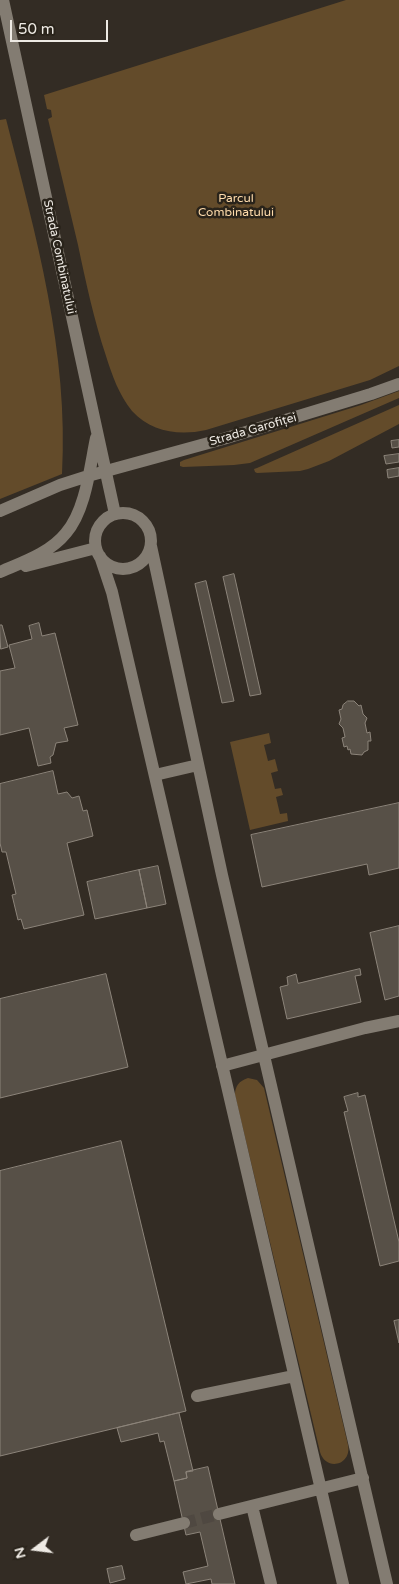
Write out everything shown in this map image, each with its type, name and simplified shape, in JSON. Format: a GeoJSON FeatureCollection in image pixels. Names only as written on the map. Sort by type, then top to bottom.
{"type":"FeatureCollection","features":[{"type":"Feature","properties":{"kind":"street","name":"Strada Combinatului"},"geometry":{"type":"LineString","coordinates":[[3,0],[115,514]]}},
{"type":"Feature","properties":{"kind":"street","name":"Strada Garofiței"},"geometry":{"type":"LineString","coordinates":[[0,511],[60,485],[88,476],[223,439],[399,384]]}},
{"type":"Feature","properties":{"kind":"street"},"geometry":{"type":"LineString","coordinates":[[0,572],[39,554],[66,533],[75,519],[88,476],[97,433]]}},
{"type":"Feature","properties":{"kind":"street"},"geometry":{"type":"LineString","coordinates":[[343,1584],[112,592],[95,540],[101,524],[115,514],[132,514],[145,523],[149,530],[217,852],[386,1584]]}},
{"type":"Feature","properties":{"kind":"street"},"geometry":{"type":"LineString","coordinates":[[98,552],[113,567],[121,569],[137,565],[144,560],[151,546]]}},
{"type":"Feature","properties":{"kind":"street"},"geometry":{"type":"LineString","coordinates":[[0,572],[98,552]]}},
{"type":"Feature","properties":{"kind":"street"},"geometry":{"type":"LineString","coordinates":[[155,775],[198,765]]}},
{"type":"Feature","properties":{"kind":"street"},"geometry":{"type":"LineString","coordinates":[[222,1066],[365,1028],[399,1021]]}},
{"type":"Feature","properties":{"kind":"street"},"geometry":{"type":"LineString","coordinates":[[197,1396],[294,1376]]}},
{"type":"Feature","properties":{"kind":"street"},"geometry":{"type":"LineString","coordinates":[[219,1514],[363,1478]]}},
{"type":"Feature","properties":{"kind":"street"},"geometry":{"type":"LineString","coordinates":[[252,1506],[272,1584]]}},
{"type":"Feature","properties":{"kind":"street"},"geometry":{"type":"LineString","coordinates":[[136,1535],[184,1523]]}},
{"type":"Feature","properties":{"kind":"green space","name":"Parcul Combinatului"},"geometry":{"type":"Polygon","coordinates":[[[346,0],[399,0],[399,366],[370,380],[206,430],[186,433],[166,431],[148,424],[127,405],[113,378],[108,363],[90,301],[48,119],[52,117],[51,110],[47,109],[44,95],[346,0]]]}},
{"type":"Feature","properties":{"kind":"green space"},"geometry":{"type":"Polygon","coordinates":[[[6,119],[48,295],[55,339],[63,429],[62,474],[0,499],[0,120],[6,119]]]}},
{"type":"Feature","properties":{"kind":"green space"},"geometry":{"type":"Polygon","coordinates":[[[399,391],[399,398],[250,463],[180,466],[180,462],[184,460],[361,405],[399,391]]]}},
{"type":"Feature","properties":{"kind":"green space"},"geometry":{"type":"Polygon","coordinates":[[[399,405],[399,424],[329,461],[300,471],[255,472],[254,469],[399,405]]]}},
{"type":"Feature","properties":{"kind":"green space"},"geometry":{"type":"Polygon","coordinates":[[[269,733],[271,743],[264,745],[268,761],[275,759],[278,771],[271,773],[275,789],[281,788],[283,795],[276,797],[280,814],[287,813],[288,821],[250,830],[230,742],[269,733]]]}},
{"type":"Feature","properties":{"kind":"green space"},"geometry":{"type":"Polygon","coordinates":[[[248,1078],[257,1080],[264,1088],[348,1445],[346,1457],[338,1464],[327,1462],[320,1452],[235,1095],[238,1084],[248,1078]]]}},
{"type":"Feature","properties":{"kind":"building"},"geometry":{"type":"Polygon","coordinates":[[[399,440],[399,447],[392,448],[391,441],[399,440]]]}},
{"type":"Feature","properties":{"kind":"building"},"geometry":{"type":"Polygon","coordinates":[[[399,454],[399,462],[386,464],[384,456],[399,454]]]}},
{"type":"Feature","properties":{"kind":"building"},"geometry":{"type":"Polygon","coordinates":[[[399,468],[399,476],[388,478],[387,470],[399,468]]]}},
{"type":"Feature","properties":{"kind":"building"},"geometry":{"type":"Polygon","coordinates":[[[234,574],[261,694],[250,696],[223,577],[234,574]]]}},
{"type":"Feature","properties":{"kind":"building"},"geometry":{"type":"Polygon","coordinates":[[[206,581],[234,701],[222,703],[195,584],[206,581]]]}},
{"type":"Feature","properties":{"kind":"building"},"geometry":{"type":"Polygon","coordinates":[[[39,623],[42,636],[55,633],[78,725],[64,728],[68,741],[56,743],[53,755],[50,757],[51,763],[38,766],[29,728],[0,735],[0,671],[15,668],[9,645],[32,639],[29,626],[39,623]]]}},
{"type":"Feature","properties":{"kind":"building"},"geometry":{"type":"Polygon","coordinates":[[[0,625],[2,625],[8,647],[1,649],[0,625]]]}},
{"type":"Feature","properties":{"kind":"building"},"geometry":{"type":"Polygon","coordinates":[[[348,701],[354,701],[359,706],[361,705],[363,714],[367,718],[365,723],[367,733],[370,732],[371,741],[368,741],[368,750],[362,755],[351,754],[347,746],[344,747],[342,738],[345,737],[343,728],[339,724],[341,719],[339,710],[348,701]]]}},
{"type":"Feature","properties":{"kind":"building"},"geometry":{"type":"Polygon","coordinates":[[[53,771],[58,794],[67,792],[72,798],[79,796],[83,811],[87,810],[93,836],[67,843],[84,915],[24,929],[21,919],[18,920],[12,895],[16,894],[6,852],[2,852],[0,843],[0,784],[53,771]]]}},
{"type":"Feature","properties":{"kind":"building"},"geometry":{"type":"Polygon","coordinates":[[[399,803],[399,868],[369,875],[367,864],[262,887],[251,835],[399,803]]]}},
{"type":"Feature","properties":{"kind":"building"},"geometry":{"type":"Polygon","coordinates":[[[158,866],[166,904],[147,908],[139,870],[158,866]]]}},
{"type":"Feature","properties":{"kind":"building"},"geometry":{"type":"Polygon","coordinates":[[[139,870],[147,908],[95,919],[87,882],[139,870]]]}},
{"type":"Feature","properties":{"kind":"building"},"geometry":{"type":"Polygon","coordinates":[[[399,926],[399,996],[385,1000],[370,933],[399,926]]]}},
{"type":"Feature","properties":{"kind":"building"},"geometry":{"type":"Polygon","coordinates":[[[360,969],[361,975],[355,976],[361,1002],[287,1019],[280,987],[288,985],[287,977],[296,974],[298,983],[360,969]]]}},
{"type":"Feature","properties":{"kind":"building"},"geometry":{"type":"Polygon","coordinates":[[[106,974],[128,1067],[0,1098],[0,999],[106,974]]]}},
{"type":"Feature","properties":{"kind":"building"},"geometry":{"type":"Polygon","coordinates":[[[358,1093],[358,1097],[365,1095],[399,1242],[399,1261],[380,1266],[344,1112],[348,1111],[344,1097],[358,1093]]]}},
{"type":"Feature","properties":{"kind":"building"},"geometry":{"type":"Polygon","coordinates":[[[121,1141],[186,1411],[0,1456],[0,1171],[121,1141]]]}},
{"type":"Feature","properties":{"kind":"building"},"geometry":{"type":"Polygon","coordinates":[[[399,1320],[399,1343],[394,1321],[399,1320]]]}},
{"type":"Feature","properties":{"kind":"building"},"geometry":{"type":"Polygon","coordinates":[[[179,1413],[193,1471],[186,1472],[187,1478],[174,1481],[164,1441],[160,1442],[158,1433],[121,1442],[117,1428],[179,1413]]]}},
{"type":"Feature","properties":{"kind":"building"},"geometry":{"type":"Polygon","coordinates":[[[208,1467],[235,1584],[212,1584],[211,1579],[186,1584],[183,1572],[208,1566],[200,1532],[186,1535],[174,1481],[187,1478],[186,1472],[208,1467]]]}},
{"type":"Feature","properties":{"kind":"building"},"geometry":{"type":"Polygon","coordinates":[[[122,1566],[125,1579],[110,1583],[107,1569],[122,1566]]]}},
{"type":"Feature","properties":{"kind":"tunnel"},"geometry":{"type":"LineString","coordinates":[[184,1523],[219,1514]]}}]}
